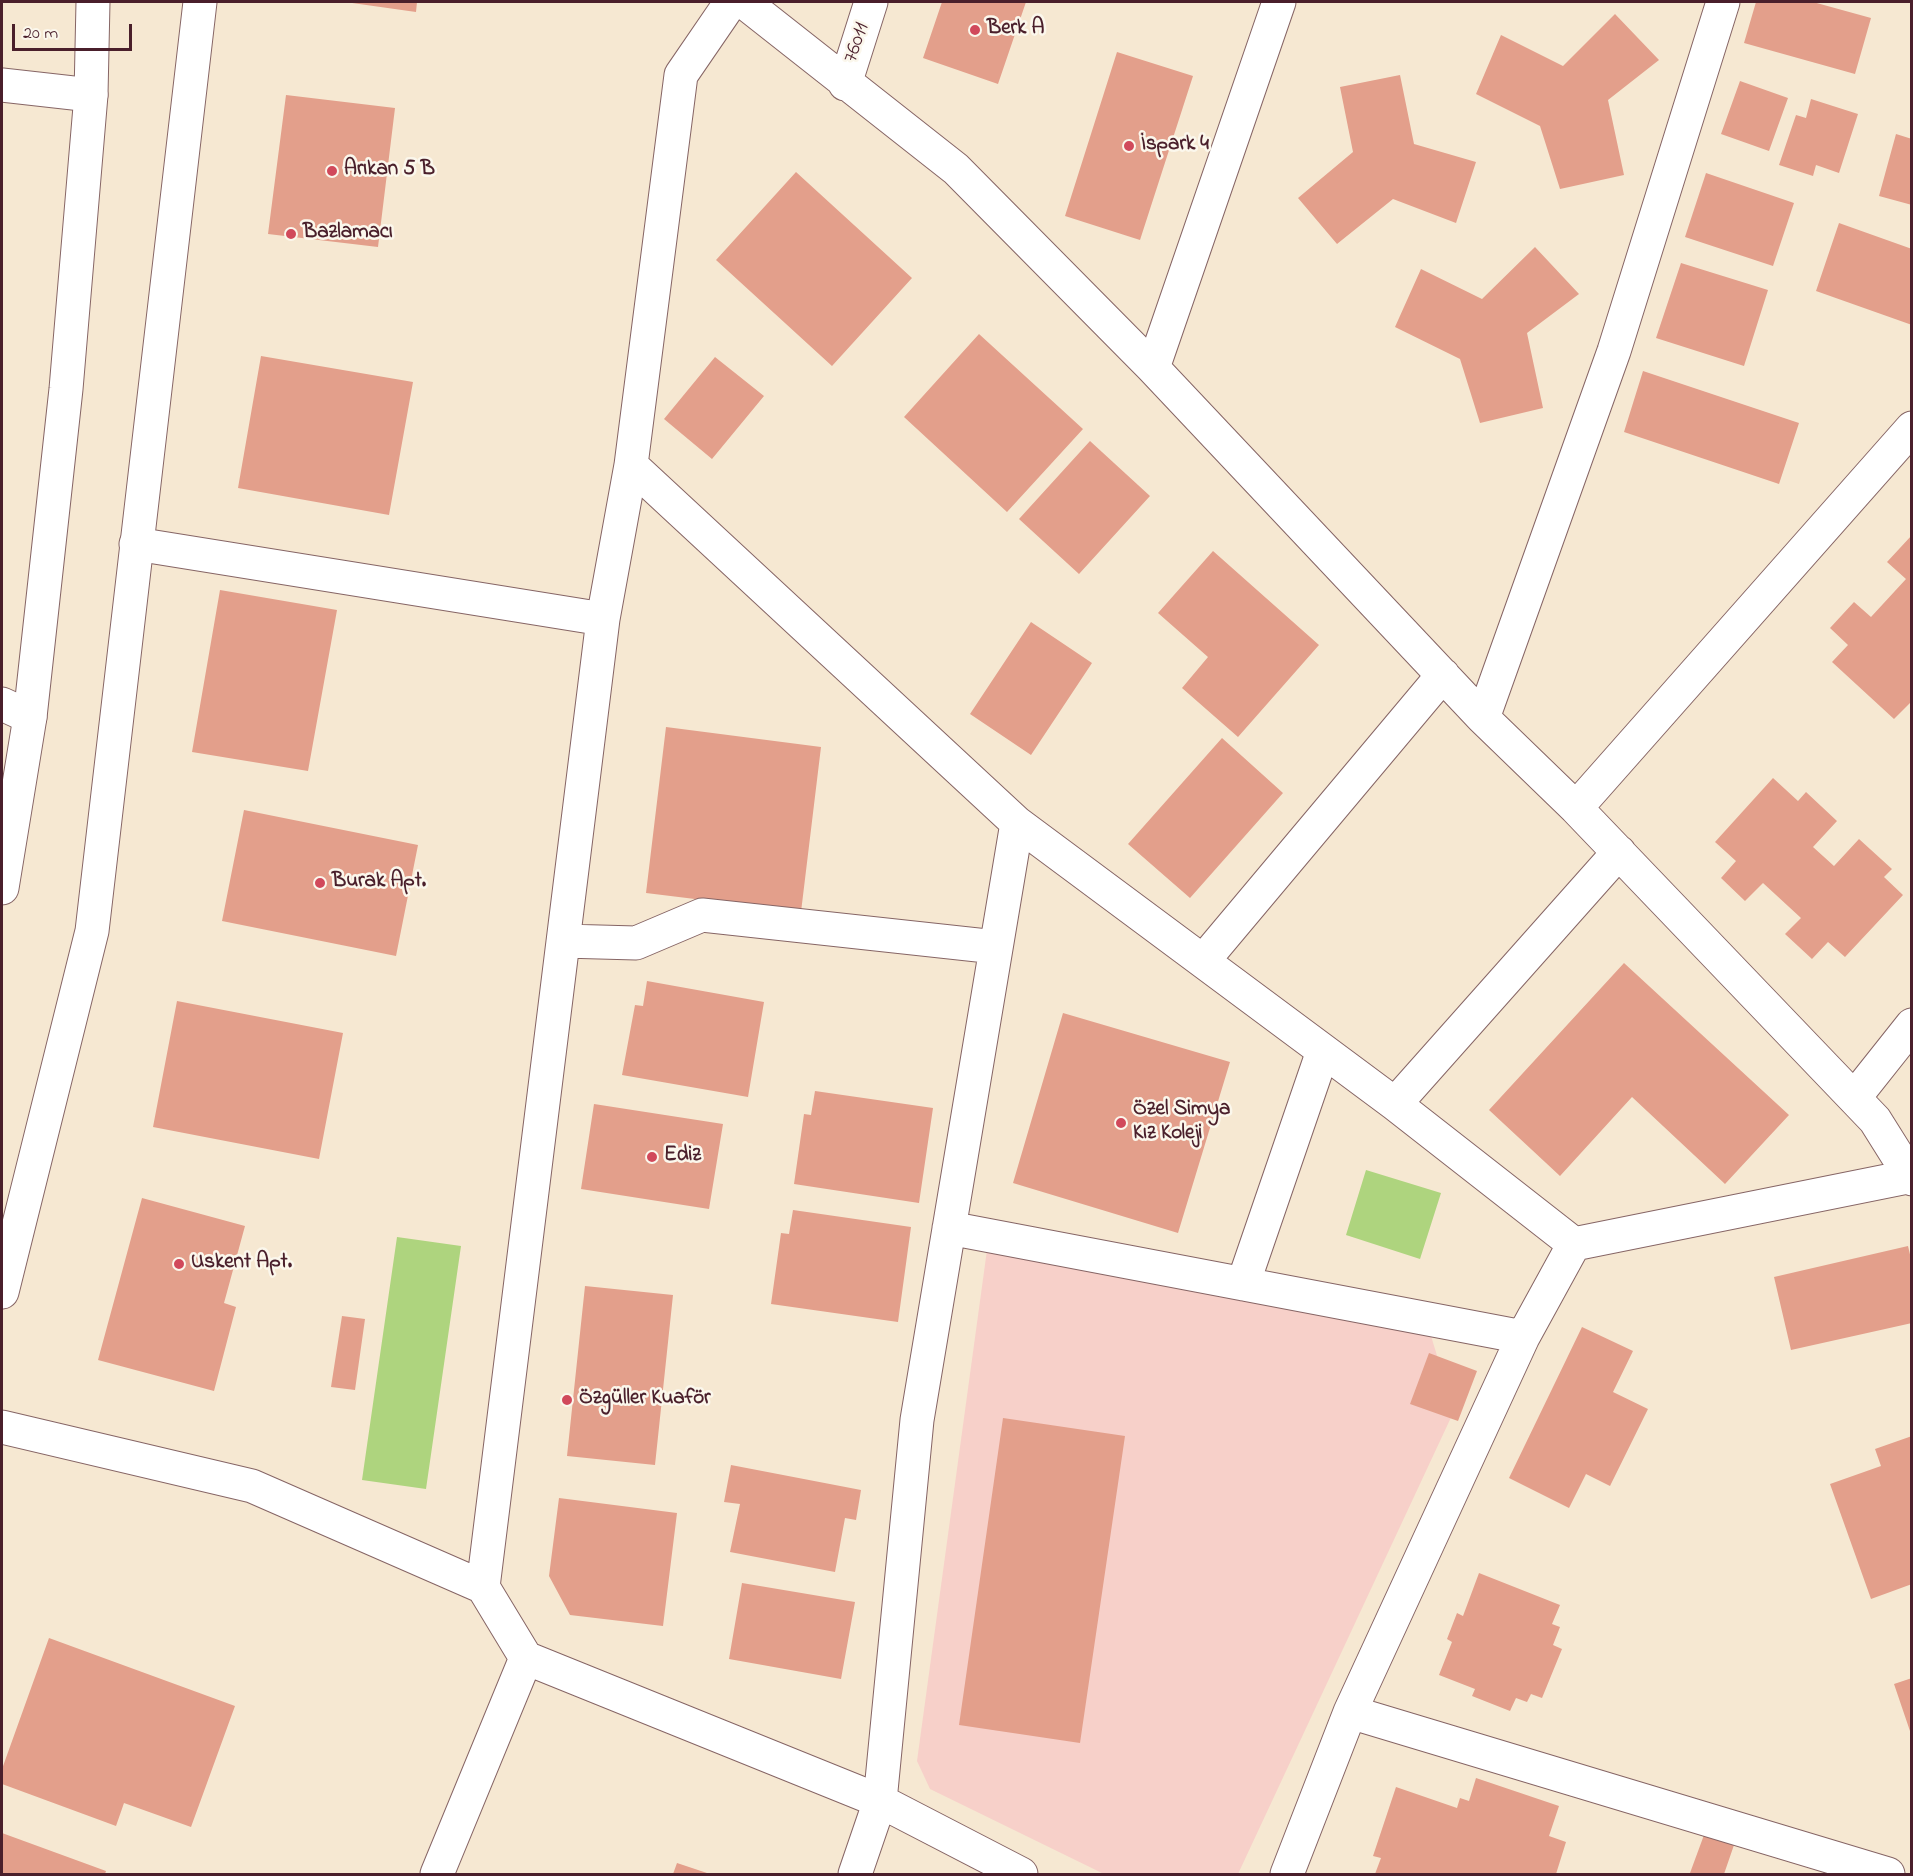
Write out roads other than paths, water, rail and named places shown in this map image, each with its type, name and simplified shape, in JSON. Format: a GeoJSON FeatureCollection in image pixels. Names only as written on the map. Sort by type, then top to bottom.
{"type":"FeatureCollection","features":[{"type":"Feature","properties":{"kind":"street"},"geometry":{"type":"LineString","coordinates":[[2,888],[16,710],[66,389],[91,95],[93,2]]}},
{"type":"Feature","properties":{"kind":"street"},"geometry":{"type":"LineString","coordinates":[[2,1292],[93,931],[200,2]]}},
{"type":"Feature","properties":{"kind":"street"},"geometry":{"type":"LineString","coordinates":[[483,1587],[603,619],[631,465],[681,75],[731,2]]}},
{"type":"Feature","properties":{"kind":"street"},"geometry":{"type":"LineString","coordinates":[[631,465],[1017,823],[1395,1104],[1574,1244],[1911,1177],[1875,1120],[1619,852],[1484,718],[1153,368],[956,170],[744,2]]}},
{"type":"Feature","properties":{"kind":"street","name":"76011"},"geometry":{"type":"LineString","coordinates":[[845,84],[871,2]]}},
{"type":"Feature","properties":{"kind":"street"},"geometry":{"type":"LineString","coordinates":[[1153,368],[1279,2]]}},
{"type":"Feature","properties":{"kind":"street"},"geometry":{"type":"LineString","coordinates":[[1484,718],[1614,351],[1723,2]]}},
{"type":"Feature","properties":{"kind":"street"},"geometry":{"type":"LineString","coordinates":[[2,85],[91,95]]}},
{"type":"Feature","properties":{"kind":"street"},"geometry":{"type":"LineString","coordinates":[[1576,808],[1911,428]]}},
{"type":"Feature","properties":{"kind":"street"},"geometry":{"type":"LineString","coordinates":[[136,544],[603,619]]}},
{"type":"Feature","properties":{"kind":"street"},"geometry":{"type":"LineString","coordinates":[[1203,961],[1443,675]]}},
{"type":"Feature","properties":{"kind":"street"},"geometry":{"type":"LineString","coordinates":[[855,1875],[880,1801],[917,1420],[1017,823]]}},
{"type":"Feature","properties":{"kind":"street"},"geometry":{"type":"LineString","coordinates":[[1395,1104],[1619,852]]}},
{"type":"Feature","properties":{"kind":"street"},"geometry":{"type":"LineString","coordinates":[[563,941],[636,943],[702,915],[996,947]]}},
{"type":"Feature","properties":{"kind":"street"},"geometry":{"type":"LineString","coordinates":[[1854,1098],[1911,1025]]}},
{"type":"Feature","properties":{"kind":"street"},"geometry":{"type":"LineString","coordinates":[[1243,1284],[1323,1051]]}},
{"type":"Feature","properties":{"kind":"street"},"geometry":{"type":"LineString","coordinates":[[949,1228],[1523,1337]]}},
{"type":"Feature","properties":{"kind":"street"},"geometry":{"type":"LineString","coordinates":[[1287,1875],[1350,1712],[1523,1337],[1574,1244]]}},
{"type":"Feature","properties":{"kind":"street"},"geometry":{"type":"LineString","coordinates":[[2,1427],[252,1486],[483,1587],[526,1658],[880,1801],[1021,1875]]}},
{"type":"Feature","properties":{"kind":"street"},"geometry":{"type":"LineString","coordinates":[[437,1875],[526,1658]]}},
{"type":"Feature","properties":{"kind":"street"},"geometry":{"type":"LineString","coordinates":[[1350,1712],[1888,1875]]}},
{"type":"Feature","properties":{"kind":"place","name":"Berk A"},"geometry":{"type":"Point","coordinates":[975,30]}},
{"type":"Feature","properties":{"kind":"place","name":"İspark 4"},"geometry":{"type":"Point","coordinates":[1129,146]}},
{"type":"Feature","properties":{"kind":"place","name":"Arıkan 5 B"},"geometry":{"type":"Point","coordinates":[332,171]}},
{"type":"Feature","properties":{"kind":"place","name":"Bazlamacı"},"geometry":{"type":"Point","coordinates":[291,234]}},
{"type":"Feature","properties":{"kind":"place","name":"Burak Apt."},"geometry":{"type":"Point","coordinates":[320,883]}},
{"type":"Feature","properties":{"kind":"place","name":"Özel Simya Kız Koleji"},"geometry":{"type":"Point","coordinates":[1121,1123]}},
{"type":"Feature","properties":{"kind":"place","name":"Ediz"},"geometry":{"type":"Point","coordinates":[652,1157]}},
{"type":"Feature","properties":{"kind":"place","name":"Uskent Apt."},"geometry":{"type":"Point","coordinates":[179,1264]}},
{"type":"Feature","properties":{"kind":"place","name":"Özgüller Kuaför"},"geometry":{"type":"Point","coordinates":[567,1400]}}]}
